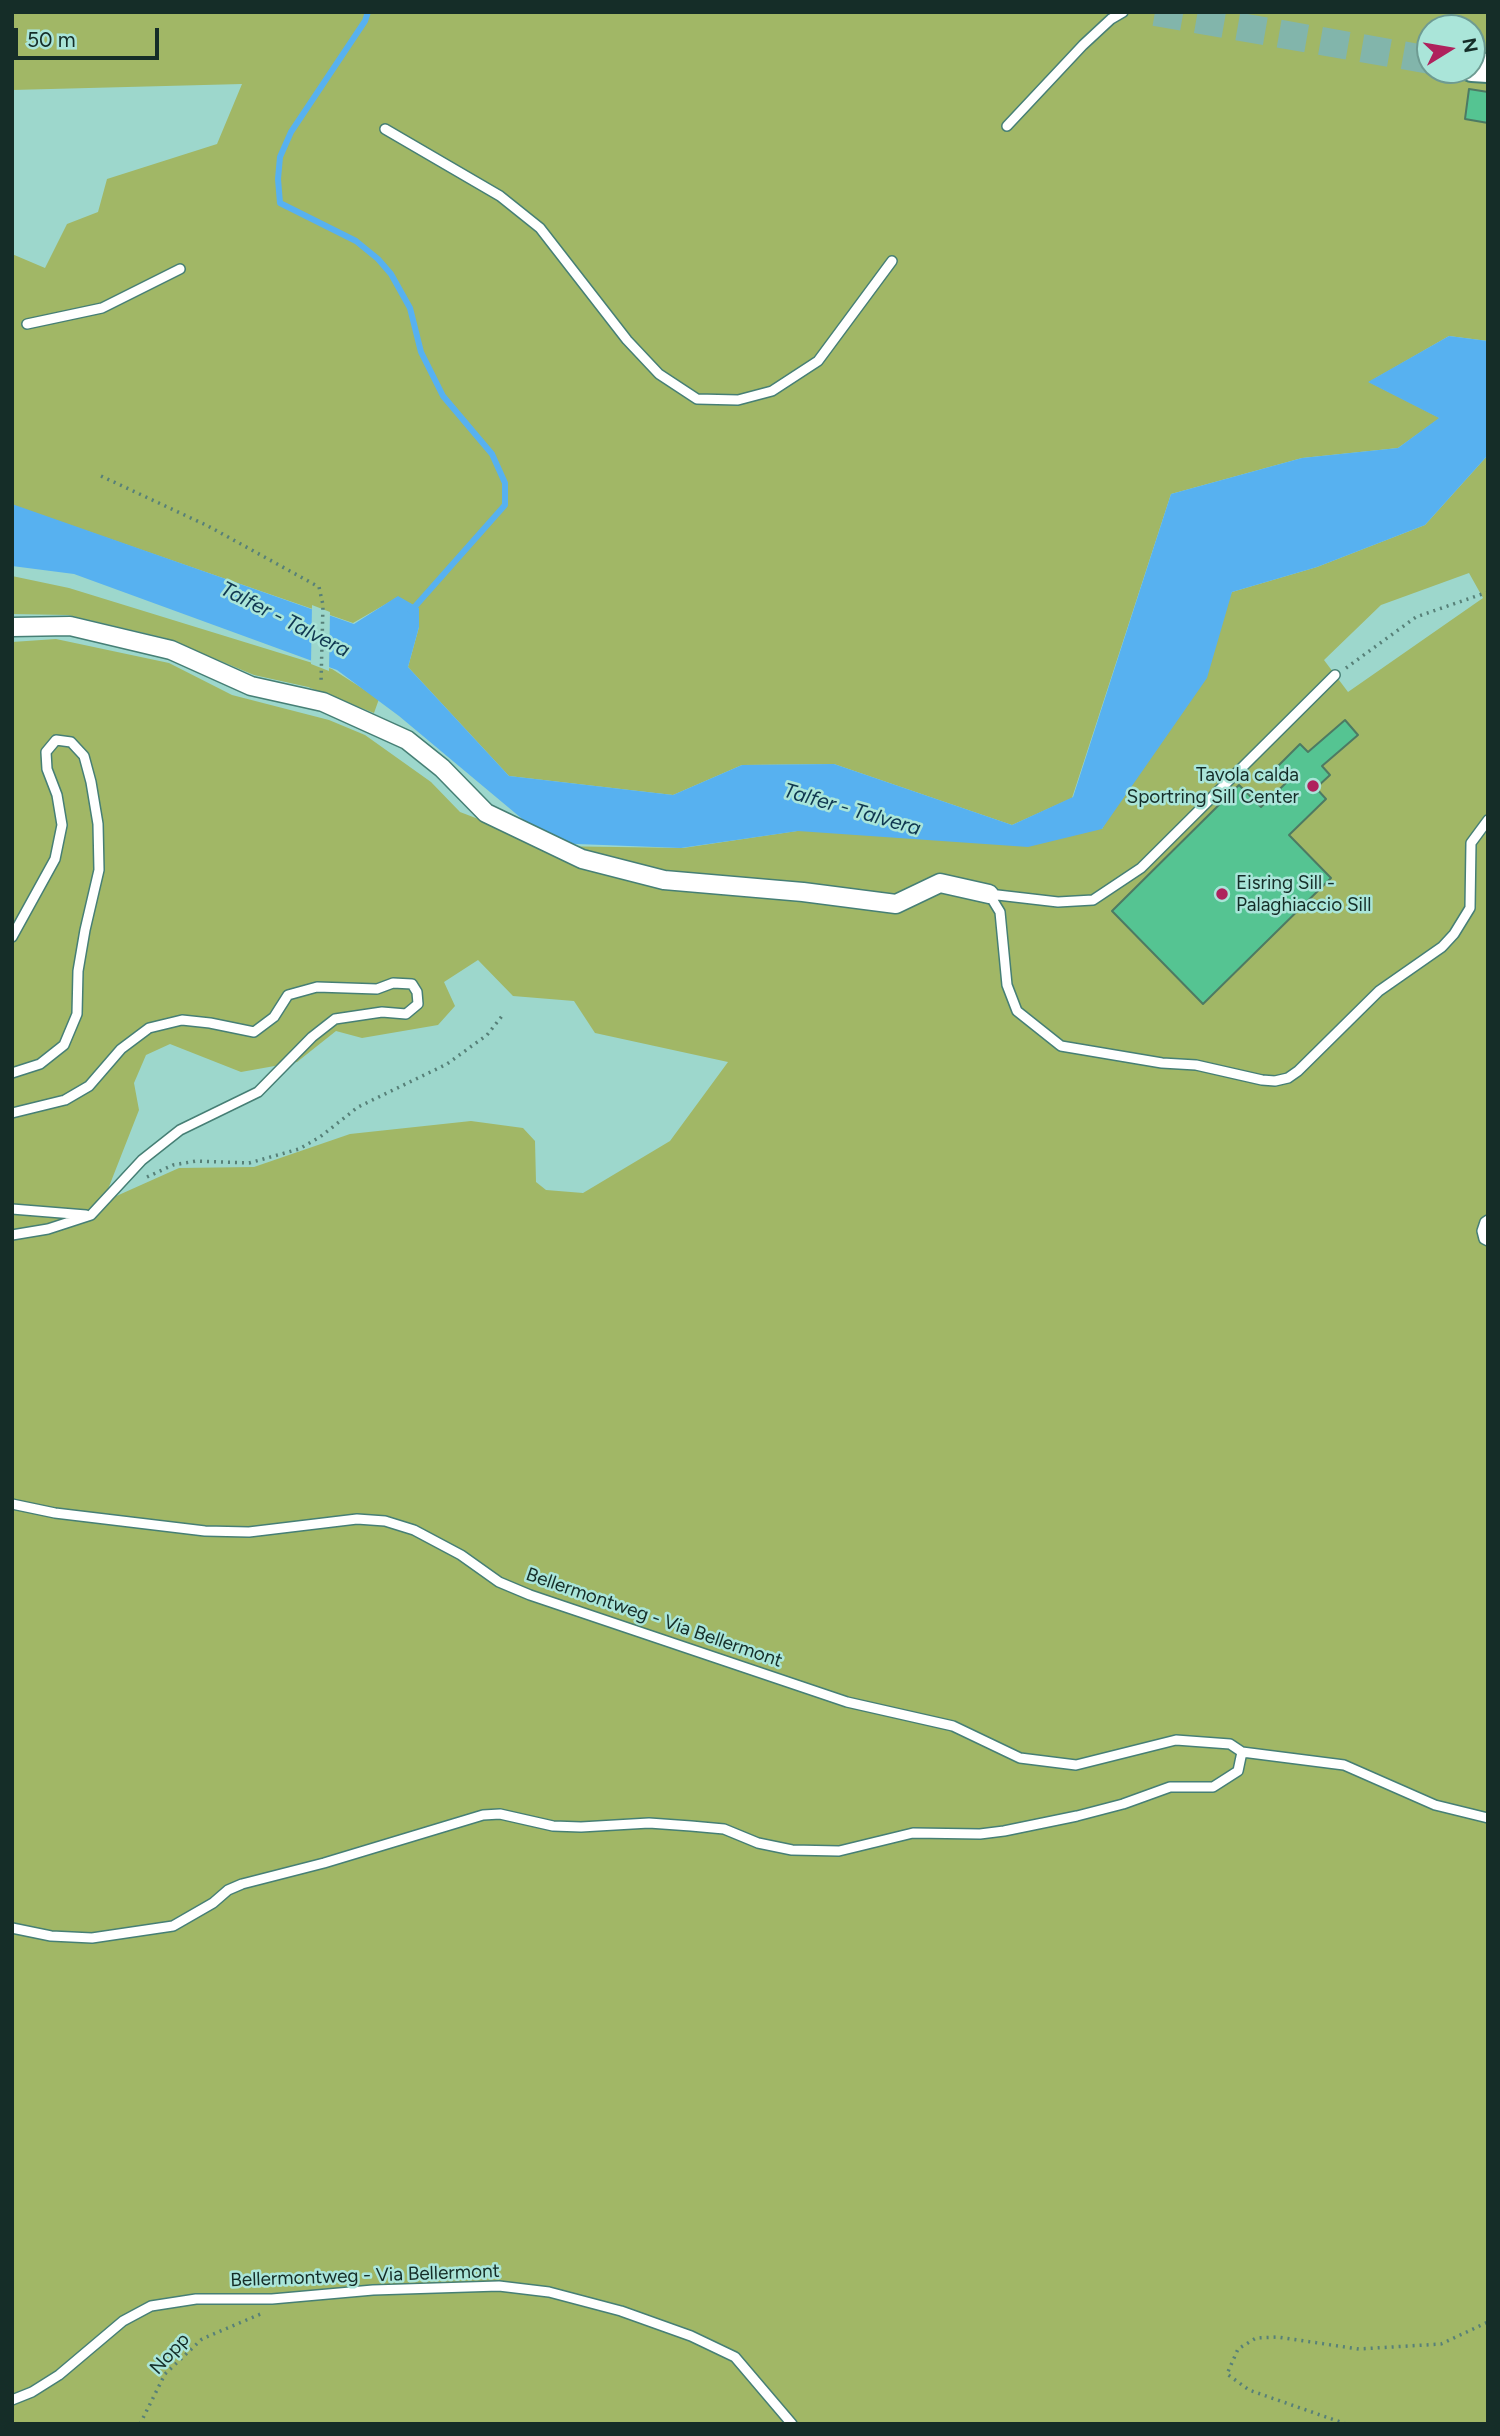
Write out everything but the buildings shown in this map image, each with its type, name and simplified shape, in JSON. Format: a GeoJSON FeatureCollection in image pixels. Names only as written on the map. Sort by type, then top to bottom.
{"type":"FeatureCollection","features":[{"type":"Feature","properties":{"kind":"street"},"geometry":{"type":"LineString","coordinates":[[12,627],[69,626],[172,650],[251,685],[323,702],[407,740],[442,768],[486,813],[582,859],[664,880],[803,892],[896,904],[940,883],[989,894]]}},
{"type":"Feature","properties":{"kind":"lane"},"geometry":{"type":"LineString","coordinates":[[1007,126],[1083,46],[1111,19],[1123,12]]}},
{"type":"Feature","properties":{"kind":"lane"},"geometry":{"type":"LineString","coordinates":[[385,130],[500,197],[540,228],[627,340],[659,374],[697,399],[738,400],[772,391],[818,360],[892,261]]}},
{"type":"Feature","properties":{"kind":"lane"},"geometry":{"type":"LineString","coordinates":[[27,324],[102,308],[180,269]]}},
{"type":"Feature","properties":{"kind":"lane"},"geometry":{"type":"LineString","coordinates":[[989,894],[1058,902],[1093,900],[1141,868],[1335,675]]}},
{"type":"Feature","properties":{"kind":"lane"},"geometry":{"type":"LineString","coordinates":[[12,936],[55,859],[60,836],[62,825],[57,795],[47,769],[46,752],[56,740],[71,742],[84,756],[91,782],[98,824],[99,870],[78,971],[76,1014],[64,1045],[40,1064],[12,1073]]}},
{"type":"Feature","properties":{"kind":"lane"},"geometry":{"type":"LineString","coordinates":[[989,894],[1000,912],[1007,985],[1017,1011],[1061,1046],[1162,1063],[1196,1065],[1275,1081],[1288,1078],[1298,1071],[1380,991],[1442,947],[1454,934],[1470,908],[1471,843],[1488,820]]}},
{"type":"Feature","properties":{"kind":"lane"},"geometry":{"type":"LineString","coordinates":[[12,1113],[65,1100],[89,1086],[121,1049],[149,1028],[182,1020],[254,1032],[274,1017],[288,995],[317,987],[377,989],[393,983],[412,984],[417,992],[418,1004],[406,1014],[382,1012],[335,1019],[312,1037],[258,1092],[180,1130],[142,1160],[91,1215],[48,1229],[12,1235]]}},
{"type":"Feature","properties":{"kind":"lane"},"geometry":{"type":"LineString","coordinates":[[12,1209],[91,1215]]}},
{"type":"Feature","properties":{"kind":"lane"},"geometry":{"type":"LineString","coordinates":[[1488,1220],[1482,1231],[1484,1239],[1488,1241]]}},
{"type":"Feature","properties":{"kind":"lane","name":"Bellermontweg - Via Bellermont"},"geometry":{"type":"LineString","coordinates":[[12,1504],[55,1513],[205,1531],[249,1532],[357,1519],[385,1521],[414,1530],[461,1555],[499,1582],[530,1595],[847,1702],[953,1726],[979,1736],[1020,1758],[1076,1765],[1176,1740],[1230,1744],[1242,1752],[1344,1765],[1435,1805],[1488,1818]]}},
{"type":"Feature","properties":{"kind":"lane"},"geometry":{"type":"LineString","coordinates":[[12,1927],[51,1936],[92,1938],[173,1926],[228,1890],[242,1884],[324,1863],[483,1815],[500,1814],[553,1826],[649,1823],[724,1829],[758,1843],[792,1850],[839,1851],[912,1833],[980,1834],[1004,1831],[1123,1804],[1170,1787],[1213,1787],[1238,1771],[1242,1752]]}},
{"type":"Feature","properties":{"kind":"lane","name":"Bellermontweg - Via Bellermont"},"geometry":{"type":"LineString","coordinates":[[12,2400],[32,2392],[58,2375],[123,2321],[151,2306],[196,2299],[272,2299],[373,2290],[499,2286],[549,2292],[621,2311],[691,2336],[734,2357],[792,2424]]}},
{"type":"Feature","properties":{"kind":"path"},"geometry":{"type":"LineString","coordinates":[[101,475],[208,526],[318,587],[323,605],[323,702]]}},
{"type":"Feature","properties":{"kind":"path"},"geometry":{"type":"LineString","coordinates":[[1335,675],[1416,617],[1488,592]]}},
{"type":"Feature","properties":{"kind":"path"},"geometry":{"type":"LineString","coordinates":[[113,1191],[173,1165],[196,1161],[249,1163],[299,1149],[320,1137],[358,1107],[447,1064],[487,1035],[502,1016]]}},
{"type":"Feature","properties":{"kind":"path","name":"Nopp"},"geometry":{"type":"LineString","coordinates":[[140,2424],[165,2374],[202,2339],[264,2313],[272,2299]]}},
{"type":"Feature","properties":{"kind":"path"},"geometry":{"type":"LineString","coordinates":[[1346,2424],[1249,2390],[1227,2374],[1238,2349],[1256,2338],[1277,2337],[1359,2349],[1441,2344],[1488,2322]]}},
{"type":"Feature","properties":{"kind":"green space"},"geometry":{"type":"Polygon","coordinates":[[[12,12],[1488,12],[1488,341],[1449,336],[1369,382],[1440,418],[1398,448],[1302,458],[1171,494],[1072,798],[1012,825],[834,764],[742,765],[673,795],[509,776],[408,667],[419,627],[418,608],[398,597],[353,623],[12,505],[12,254],[45,268],[67,224],[98,212],[107,179],[217,144],[242,84],[12,90],[12,12]]]}},
{"type":"Feature","properties":{"kind":"green space"},"geometry":{"type":"Polygon","coordinates":[[[1488,455],[1488,2424],[12,2424],[12,642],[56,639],[169,663],[232,695],[329,720],[365,735],[431,782],[460,812],[549,846],[683,848],[797,831],[1102,829],[1232,592],[1317,567],[1425,525],[1488,455]],[[1469,573],[1381,605],[1324,660],[1348,692],[1483,598],[1469,573]],[[478,960],[444,982],[455,1006],[438,1025],[362,1038],[336,1031],[297,1062],[241,1072],[170,1044],[146,1055],[134,1083],[139,1110],[103,1202],[179,1168],[254,1167],[350,1134],[471,1121],[523,1128],[535,1141],[536,1182],[546,1190],[583,1193],[670,1141],[728,1062],[595,1033],[574,1001],[513,996],[478,960]]]}},
{"type":"Feature","properties":{"kind":"green space"},"geometry":{"type":"Polygon","coordinates":[[[12,576],[69,588],[332,669],[379,699],[374,713],[308,687],[254,675],[165,638],[68,615],[12,614],[12,576]]]}},
{"type":"Feature","properties":{"kind":"water","name":"Talfer - Talvera"},"geometry":{"type":"Polygon","coordinates":[[[1449,336],[1488,341],[1488,455],[1425,525],[1317,567],[1232,592],[1207,678],[1102,829],[1028,847],[798,831],[681,848],[551,843],[399,716],[337,670],[74,574],[12,566],[12,504],[354,624],[398,596],[419,608],[419,627],[408,667],[509,776],[673,795],[742,765],[834,764],[1012,825],[1073,797],[1171,494],[1302,458],[1398,448],[1439,418],[1368,382],[1449,336]]]}},
{"type":"Feature","properties":{"kind":"pier"},"geometry":{"type":"Polygon","coordinates":[[[312,605],[330,612],[329,671],[311,664],[312,605]]]}},
{"type":"Feature","properties":{"kind":"waterway"},"geometry":{"type":"LineString","coordinates":[[368,12],[365,21],[291,132],[280,157],[280,203],[356,241],[391,274],[410,308],[421,352],[443,396],[492,454],[505,483],[505,505],[411,611]]}},
{"type":"Feature","properties":{"kind":"tunnel"},"geometry":{"type":"LineString","coordinates":[[1155,12],[1416,58]]}},
{"type":"Feature","properties":{"kind":"place","name":"Tavola calda Sportring Sill Center"},"geometry":{"type":"Point","coordinates":[1313,786]}},
{"type":"Feature","properties":{"kind":"place","name":"Eisring Sill - Palaghiaccio Sill"},"geometry":{"type":"Point","coordinates":[1222,894]}}]}
